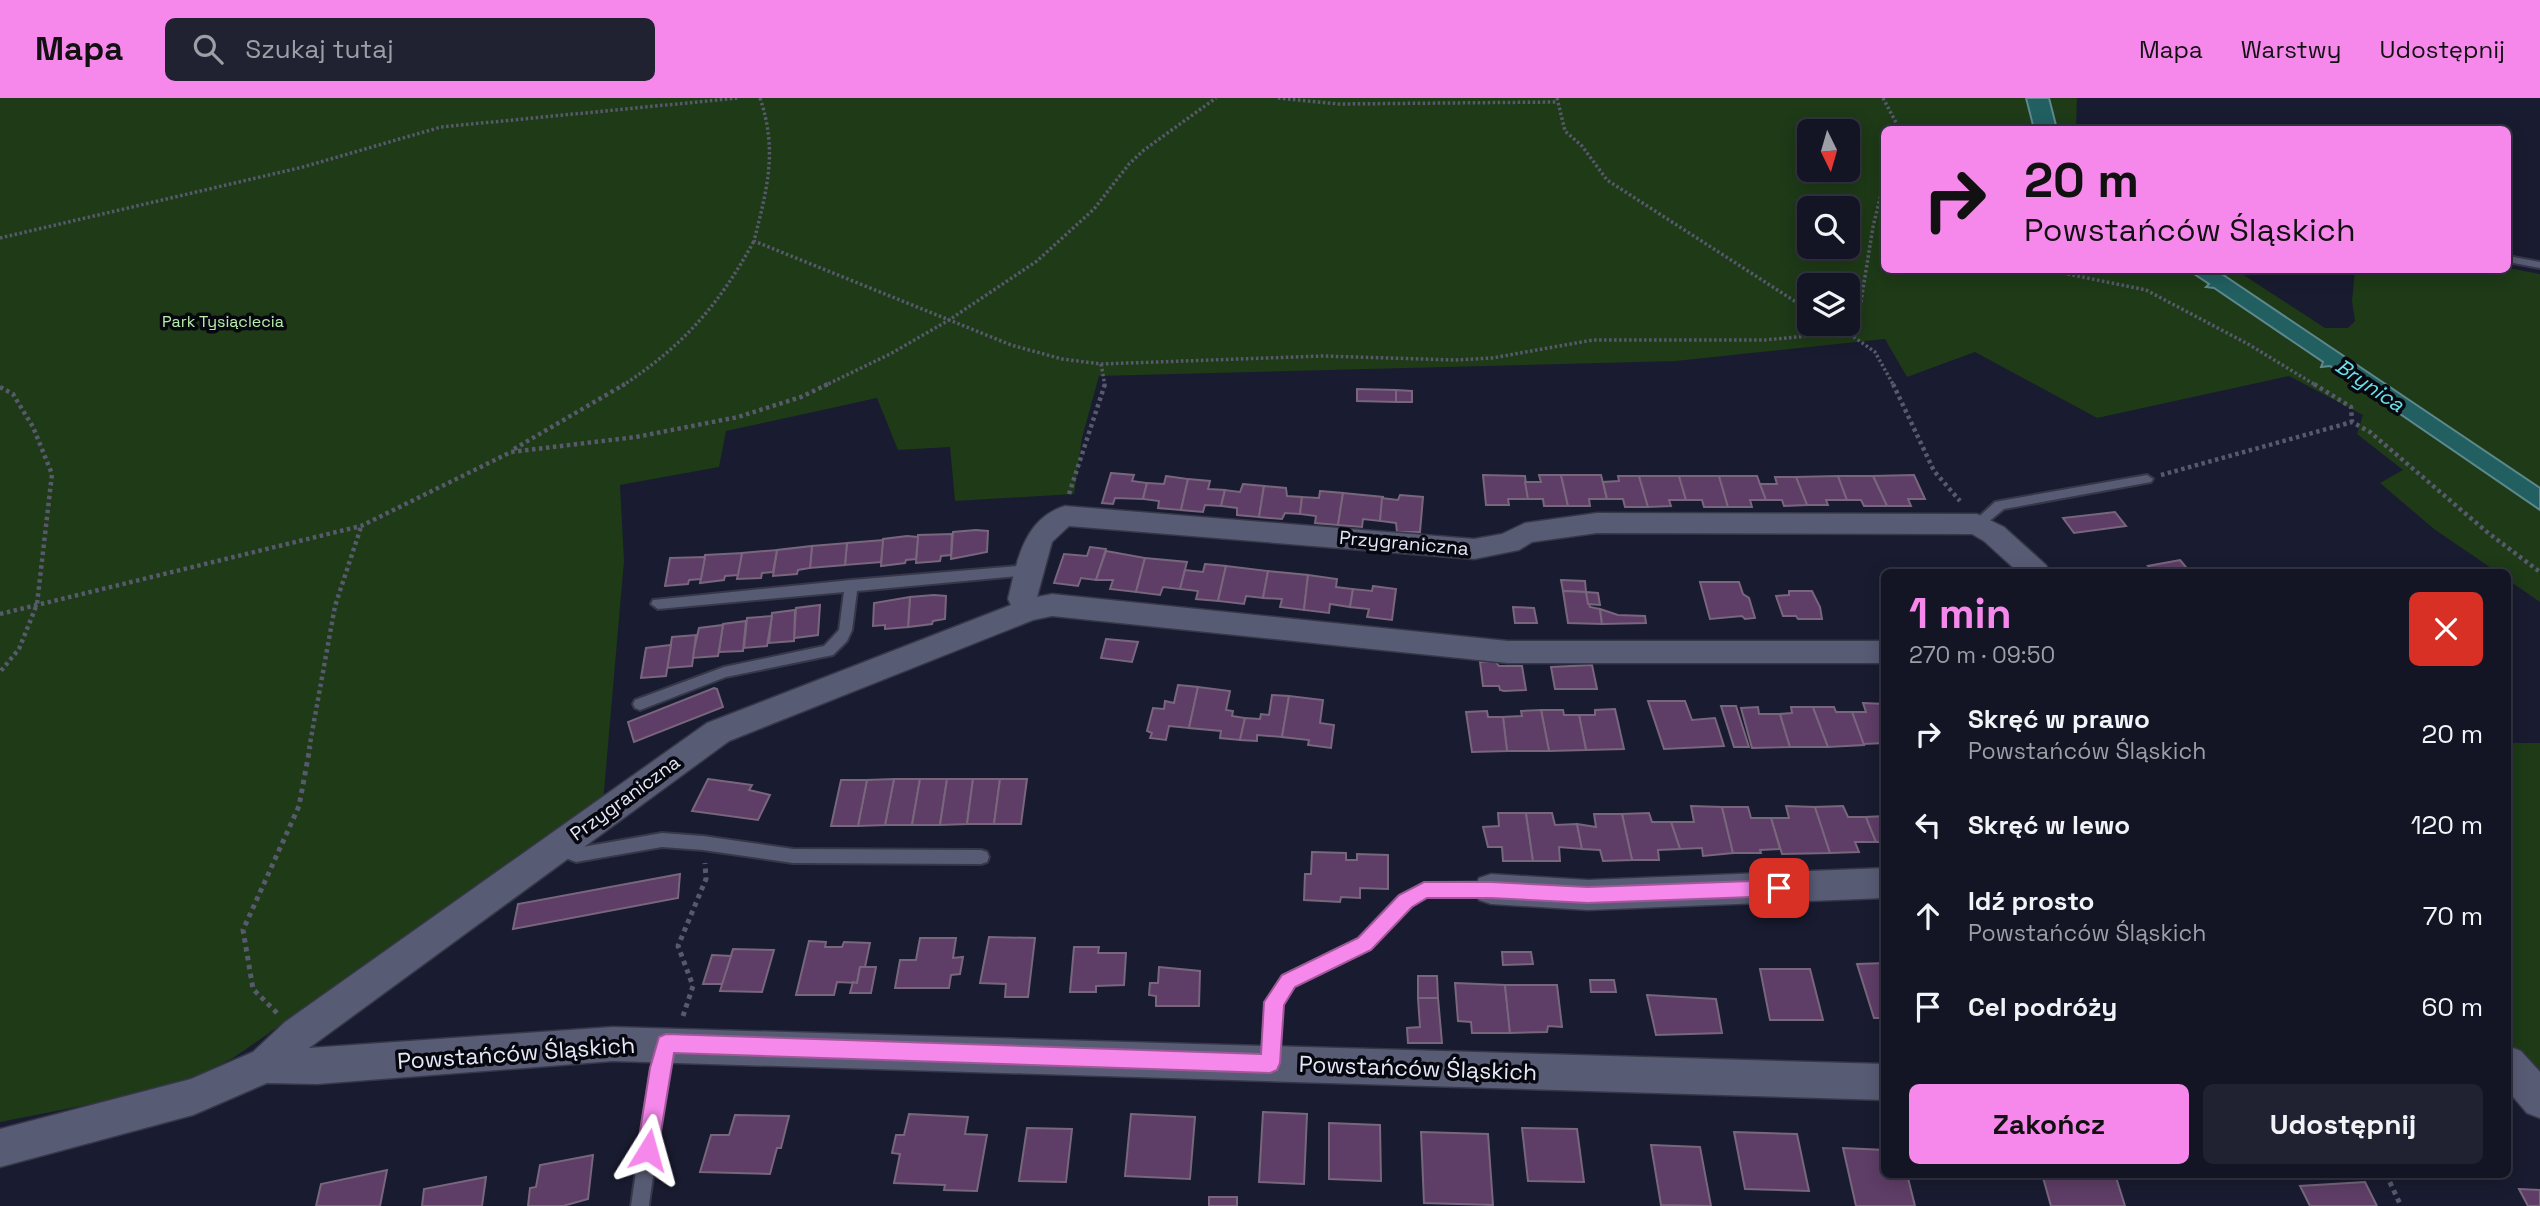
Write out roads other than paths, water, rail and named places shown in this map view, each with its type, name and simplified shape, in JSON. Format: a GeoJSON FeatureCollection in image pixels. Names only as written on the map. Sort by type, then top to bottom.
{"type":"FeatureCollection","features":[{"type":"Feature","properties":{"kind":"street","name":"Przygraniczna"},"geometry":{"type":"LineString","coordinates":[[1030,570],[1041,535],[1053,522],[1065,516],[1474,549],[1509,543],[1525,533],[1597,523],[1977,524]]}},
{"type":"Feature","properties":{"kind":"street"},"geometry":{"type":"LineString","coordinates":[[1977,524],[1994,534],[2033,569]]}},
{"type":"Feature","properties":{"kind":"street"},"geometry":{"type":"LineString","coordinates":[[1028,610],[1022,599],[1030,570]]}},
{"type":"Feature","properties":{"kind":"street","name":"Przygraniczna"},"geometry":{"type":"LineString","coordinates":[[266,1065],[298,1034],[718,732],[1028,610],[1052,605],[1508,652],[1881,652]]}},
{"type":"Feature","properties":{"kind":"street"},"geometry":{"type":"LineString","coordinates":[[1491,890],[1588,895],[1881,883]]}},
{"type":"Feature","properties":{"kind":"street","name":"Powstańców Śląskich"},"geometry":{"type":"LineString","coordinates":[[0,1148],[193,1097],[266,1065],[317,1066],[613,1044],[1881,1082]]}},
{"type":"Feature","properties":{"kind":"lane"},"geometry":{"type":"LineString","coordinates":[[2511,260],[2540,265]]}},
{"type":"Feature","properties":{"kind":"lane"},"geometry":{"type":"LineString","coordinates":[[1977,524],[2000,505],[2147,479]]}},
{"type":"Feature","properties":{"kind":"lane"},"geometry":{"type":"LineString","coordinates":[[658,604],[1030,570]]}},
{"type":"Feature","properties":{"kind":"lane"},"geometry":{"type":"LineString","coordinates":[[640,704],[724,672],[828,650],[840,643],[846,635],[851,585]]}},
{"type":"Feature","properties":{"kind":"lane"},"geometry":{"type":"LineString","coordinates":[[556,847],[576,855],[662,840],[704,843],[793,856],[981,857]]}},
{"type":"Feature","properties":{"kind":"lane"},"geometry":{"type":"LineString","coordinates":[[1270,1063],[1274,1002],[1288,981],[1364,944],[1405,901],[1424,890],[1491,890]]}},
{"type":"Feature","properties":{"kind":"lane"},"geometry":{"type":"LineString","coordinates":[[640,1204],[666,1044]]}},
{"type":"Feature","properties":{"kind":"water"},"geometry":{"type":"Polygon","coordinates":[[[2026,98],[2049,98],[2056,126],[2033,126],[2026,98]]]}},
{"type":"Feature","properties":{"kind":"water","name":"Brynica"},"geometry":{"type":"Polygon","coordinates":[[[2192,273],[2220,273],[2540,488],[2540,510],[2330,366],[2321,367],[2323,362],[2214,288],[2206,287],[2209,284],[2192,273]]]}},
{"type":"Feature","properties":{"kind":"park label","name":"Park Tysiąclecia"},"geometry":{"type":"Point","coordinates":[223,321]}}]}
